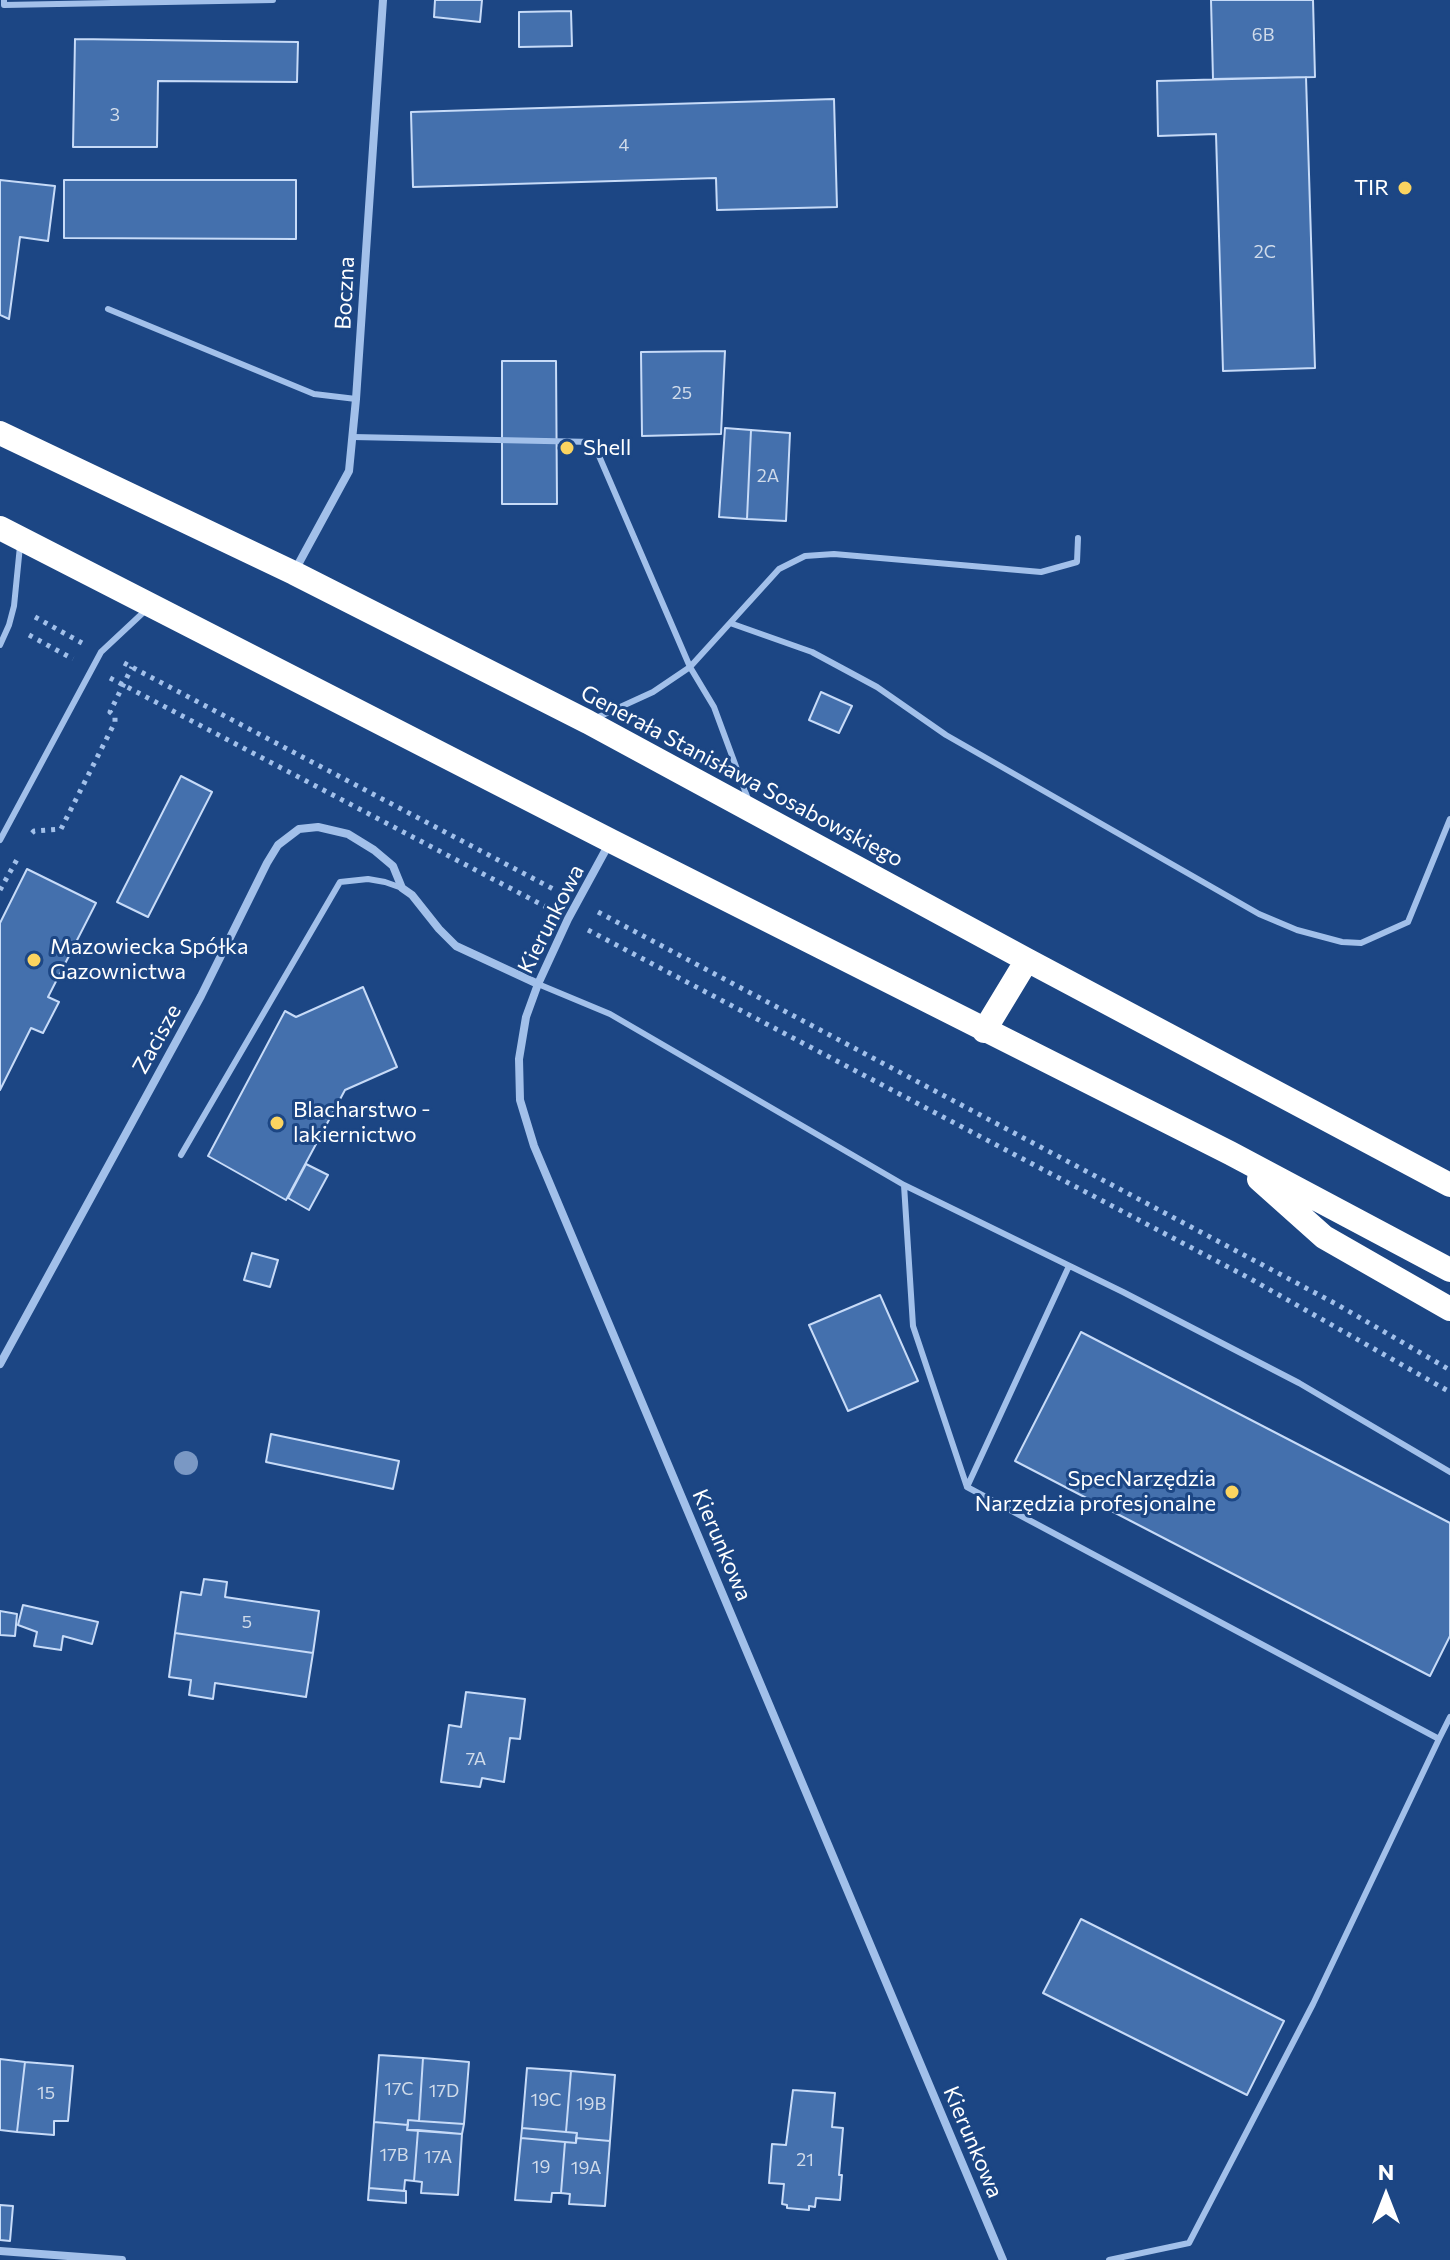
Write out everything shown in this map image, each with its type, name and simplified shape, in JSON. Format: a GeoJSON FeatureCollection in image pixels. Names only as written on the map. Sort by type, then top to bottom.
{"type":"FeatureCollection","features":[{"type":"Feature","properties":{"kind":"highway","name":"Generała Stanisława Sosabowskiego"},"geometry":{"type":"LineString","coordinates":[[0,433],[294,573],[588,722],[1450,1185]]}},
{"type":"Feature","properties":{"kind":"highway"},"geometry":{"type":"LineString","coordinates":[[10,533],[984,1031],[1230,1153],[1450,1270]]}},
{"type":"Feature","properties":{"kind":"highway"},"geometry":{"type":"LineString","coordinates":[[984,1031],[1027,960]]}},
{"type":"Feature","properties":{"kind":"highway"},"geometry":{"type":"LineString","coordinates":[[1230,1153],[1324,1237],[1450,1309]]}},
{"type":"Feature","properties":{"kind":"highway"},"geometry":{"type":"LineString","coordinates":[[1406,1161],[1450,1178]]}},
{"type":"Feature","properties":{"kind":"street","name":"Boczna"},"geometry":{"type":"LineString","coordinates":[[294,573],[349,471],[383,0]]}},
{"type":"Feature","properties":{"kind":"street","name":"Zacisze"},"geometry":{"type":"LineString","coordinates":[[0,1364],[193,1010],[267,863],[278,845],[299,829],[318,827],[348,834],[374,850],[393,866],[402,888],[412,895],[456,946],[538,984]]}},
{"type":"Feature","properties":{"kind":"street","name":"Kierunkowa"},"geometry":{"type":"LineString","coordinates":[[611,841],[568,919],[526,1017],[519,1059],[520,1100],[534,1146],[1003,2260]]}},
{"type":"Feature","properties":{"kind":"street"},"geometry":{"type":"LineString","coordinates":[[0,2251],[122,2260]]}},
{"type":"Feature","properties":{"kind":"lane"},"geometry":{"type":"LineString","coordinates":[[4,0],[4,5],[273,0]]}},
{"type":"Feature","properties":{"kind":"lane"},"geometry":{"type":"LineString","coordinates":[[108,309],[314,394],[356,399]]}},
{"type":"Feature","properties":{"kind":"lane"},"geometry":{"type":"LineString","coordinates":[[353,437],[593,442],[690,667],[714,707],[752,810]]}},
{"type":"Feature","properties":{"kind":"lane"},"geometry":{"type":"LineString","coordinates":[[0,645],[14,606],[10,533]]}},
{"type":"Feature","properties":{"kind":"lane"},"geometry":{"type":"LineString","coordinates":[[588,722],[653,692],[690,667],[779,569],[805,556],[834,554],[1041,572],[1077,562],[1078,538]]}},
{"type":"Feature","properties":{"kind":"lane"},"geometry":{"type":"LineString","coordinates":[[0,840],[101,652],[151,605]]}},
{"type":"Feature","properties":{"kind":"lane"},"geometry":{"type":"LineString","coordinates":[[730,623],[812,652],[877,687],[946,735],[1259,914],[1297,930],[1342,942],[1361,943],[1408,922],[1450,819]]}},
{"type":"Feature","properties":{"kind":"lane"},"geometry":{"type":"LineString","coordinates":[[181,1155],[340,882],[368,879],[402,888]]}},
{"type":"Feature","properties":{"kind":"lane"},"geometry":{"type":"LineString","coordinates":[[538,984],[610,1014],[904,1185],[1299,1383],[1450,1472]]}},
{"type":"Feature","properties":{"kind":"lane"},"geometry":{"type":"LineString","coordinates":[[904,1185],[913,1326],[967,1487],[1439,1739]]}},
{"type":"Feature","properties":{"kind":"lane"},"geometry":{"type":"LineString","coordinates":[[967,1487],[1069,1266]]}},
{"type":"Feature","properties":{"kind":"lane"},"geometry":{"type":"LineString","coordinates":[[1109,2260],[1189,2243],[1313,2004],[1450,1717]]}},
{"type":"Feature","properties":{"kind":"path"},"geometry":{"type":"LineString","coordinates":[[14,606],[1311,1290],[1450,1370]]}},
{"type":"Feature","properties":{"kind":"path"},"geometry":{"type":"LineString","coordinates":[[9,625],[1262,1285],[1450,1392]]}},
{"type":"Feature","properties":{"kind":"path"},"geometry":{"type":"LineString","coordinates":[[27,842],[34,831],[61,829],[115,722],[115,716],[110,712],[132,667]]}},
{"type":"Feature","properties":{"kind":"path"},"geometry":{"type":"LineString","coordinates":[[0,890],[20,854]]}},
{"type":"Feature","properties":{"kind":"building"},"geometry":{"type":"Polygon","coordinates":[[[435,0],[482,0],[480,22],[434,17],[435,0]]]}},
{"type":"Feature","properties":{"kind":"building"},"geometry":{"type":"Polygon","coordinates":[[[1211,0],[1313,0],[1315,77],[1213,79],[1211,0]]]}},
{"type":"Feature","properties":{"kind":"building"},"geometry":{"type":"Polygon","coordinates":[[[571,11],[572,46],[519,47],[519,12],[571,11]]]}},
{"type":"Feature","properties":{"kind":"building"},"geometry":{"type":"Polygon","coordinates":[[[75,39],[298,42],[297,82],[158,81],[157,147],[73,147],[75,39]]]}},
{"type":"Feature","properties":{"kind":"building"},"geometry":{"type":"Polygon","coordinates":[[[1306,77],[1315,368],[1223,371],[1216,134],[1158,136],[1157,81],[1306,77]]]}},
{"type":"Feature","properties":{"kind":"building"},"geometry":{"type":"Polygon","coordinates":[[[834,99],[837,207],[717,210],[716,178],[413,187],[411,112],[834,99]]]}},
{"type":"Feature","properties":{"kind":"building"},"geometry":{"type":"Polygon","coordinates":[[[0,180],[55,186],[48,241],[20,237],[9,319],[0,315],[0,180]]]}},
{"type":"Feature","properties":{"kind":"building"},"geometry":{"type":"Polygon","coordinates":[[[64,180],[296,180],[296,239],[64,238],[64,180]]]}},
{"type":"Feature","properties":{"kind":"building"},"geometry":{"type":"Polygon","coordinates":[[[725,351],[721,434],[642,436],[641,352],[725,351]]]}},
{"type":"Feature","properties":{"kind":"building"},"geometry":{"type":"Polygon","coordinates":[[[502,361],[556,361],[557,504],[502,504],[502,361]]]}},
{"type":"Feature","properties":{"kind":"building"},"geometry":{"type":"Polygon","coordinates":[[[725,428],[751,430],[747,519],[719,517],[725,428]]]}},
{"type":"Feature","properties":{"kind":"building"},"geometry":{"type":"Polygon","coordinates":[[[751,430],[790,433],[786,521],[747,519],[751,430]]]}},
{"type":"Feature","properties":{"kind":"building"},"geometry":{"type":"Polygon","coordinates":[[[821,692],[852,706],[839,733],[809,720],[821,692]]]}},
{"type":"Feature","properties":{"kind":"building"},"geometry":{"type":"Polygon","coordinates":[[[181,776],[212,792],[148,917],[117,902],[181,776]]]}},
{"type":"Feature","properties":{"kind":"building","name":"Mazowiecka Spółka Gazownictwa"},"geometry":{"type":"Polygon","coordinates":[[[27,869],[96,903],[48,997],[59,1002],[43,1033],[31,1028],[0,1090],[0,923],[27,869]]]}},
{"type":"Feature","properties":{"kind":"building","name":"Blacharstwo - lakiernictwo"},"geometry":{"type":"Polygon","coordinates":[[[363,987],[397,1067],[345,1090],[286,1200],[208,1156],[285,1011],[296,1017],[363,987]]]}},
{"type":"Feature","properties":{"kind":"building"},"geometry":{"type":"Polygon","coordinates":[[[306,1164],[328,1175],[309,1210],[288,1198],[306,1164]]]}},
{"type":"Feature","properties":{"kind":"building"},"geometry":{"type":"Polygon","coordinates":[[[252,1253],[278,1260],[270,1287],[244,1280],[252,1253]]]}},
{"type":"Feature","properties":{"kind":"building"},"geometry":{"type":"Polygon","coordinates":[[[880,1295],[918,1381],[848,1411],[809,1325],[880,1295]]]}},
{"type":"Feature","properties":{"kind":"building","name":"SpecNarzędzia Narzędzia profesjonalne"},"geometry":{"type":"Polygon","coordinates":[[[1081,1332],[1450,1523],[1450,1636],[1430,1676],[1015,1461],[1081,1332]]]}},
{"type":"Feature","properties":{"kind":"building"},"geometry":{"type":"Polygon","coordinates":[[[271,1434],[399,1461],[393,1489],[266,1462],[271,1434]]]}},
{"type":"Feature","properties":{"kind":"building"},"geometry":{"type":"Polygon","coordinates":[[[204,1579],[227,1582],[225,1597],[319,1611],[313,1653],[175,1633],[181,1592],[201,1595],[204,1579]]]}},
{"type":"Feature","properties":{"kind":"building"},"geometry":{"type":"Polygon","coordinates":[[[23,1605],[98,1622],[92,1644],[63,1636],[61,1650],[34,1646],[37,1632],[18,1625],[23,1605]]]}},
{"type":"Feature","properties":{"kind":"building"},"geometry":{"type":"Polygon","coordinates":[[[0,1611],[17,1614],[15,1636],[0,1635],[0,1611]]]}},
{"type":"Feature","properties":{"kind":"building"},"geometry":{"type":"Polygon","coordinates":[[[175,1633],[313,1653],[306,1697],[215,1683],[213,1699],[189,1695],[191,1680],[169,1677],[175,1633]]]}},
{"type":"Feature","properties":{"kind":"building"},"geometry":{"type":"Polygon","coordinates":[[[466,1692],[525,1699],[520,1739],[510,1738],[504,1782],[482,1778],[480,1787],[441,1782],[449,1725],[461,1727],[466,1692]]]}},
{"type":"Feature","properties":{"kind":"building"},"geometry":{"type":"Polygon","coordinates":[[[1081,1919],[1284,2021],[1247,2095],[1043,1993],[1081,1919]]]}},
{"type":"Feature","properties":{"kind":"building"},"geometry":{"type":"Polygon","coordinates":[[[379,2055],[423,2058],[419,2121],[408,2120],[408,2125],[374,2122],[379,2055]]]}},
{"type":"Feature","properties":{"kind":"building"},"geometry":{"type":"Polygon","coordinates":[[[423,2058],[469,2062],[464,2124],[419,2121],[423,2058]]]}},
{"type":"Feature","properties":{"kind":"building"},"geometry":{"type":"Polygon","coordinates":[[[0,2059],[25,2062],[17,2132],[0,2130],[0,2059]]]}},
{"type":"Feature","properties":{"kind":"building"},"geometry":{"type":"Polygon","coordinates":[[[25,2062],[73,2066],[68,2121],[54,2121],[54,2135],[17,2132],[25,2062]]]}},
{"type":"Feature","properties":{"kind":"building"},"geometry":{"type":"Polygon","coordinates":[[[527,2068],[571,2071],[566,2132],[522,2128],[527,2068]]]}},
{"type":"Feature","properties":{"kind":"building"},"geometry":{"type":"Polygon","coordinates":[[[571,2071],[615,2075],[610,2141],[576,2138],[577,2133],[566,2132],[571,2071]]]}},
{"type":"Feature","properties":{"kind":"building"},"geometry":{"type":"Polygon","coordinates":[[[793,2090],[835,2093],[832,2127],[843,2128],[840,2200],[816,2198],[815,2207],[809,2206],[809,2210],[787,2208],[782,2204],[784,2184],[769,2183],[772,2144],[786,2145],[793,2090]]]}},
{"type":"Feature","properties":{"kind":"building"},"geometry":{"type":"Polygon","coordinates":[[[408,2120],[464,2124],[462,2134],[407,2130],[408,2120]]]}},
{"type":"Feature","properties":{"kind":"building"},"geometry":{"type":"Polygon","coordinates":[[[374,2122],[408,2125],[407,2130],[418,2130],[414,2181],[405,2180],[404,2191],[369,2188],[374,2122]]]}},
{"type":"Feature","properties":{"kind":"building"},"geometry":{"type":"Polygon","coordinates":[[[522,2128],[577,2133],[576,2143],[521,2138],[522,2128]]]}},
{"type":"Feature","properties":{"kind":"building"},"geometry":{"type":"Polygon","coordinates":[[[418,2130],[462,2134],[458,2195],[421,2193],[422,2182],[414,2181],[418,2130]]]}},
{"type":"Feature","properties":{"kind":"building"},"geometry":{"type":"Polygon","coordinates":[[[521,2138],[565,2142],[561,2193],[552,2193],[551,2202],[515,2200],[521,2138]]]}},
{"type":"Feature","properties":{"kind":"building"},"geometry":{"type":"Polygon","coordinates":[[[576,2138],[610,2141],[605,2206],[569,2204],[570,2194],[561,2193],[565,2142],[576,2143],[576,2138]]]}},
{"type":"Feature","properties":{"kind":"building"},"geometry":{"type":"Polygon","coordinates":[[[369,2188],[406,2191],[406,2203],[368,2200],[369,2188]]]}},
{"type":"Feature","properties":{"kind":"building"},"geometry":{"type":"Polygon","coordinates":[[[0,2205],[13,2206],[10,2241],[0,2240],[0,2205]]]}},
{"type":"Feature","properties":{"kind":"place","name":"TIR"},"geometry":{"type":"Point","coordinates":[1405,188]}},
{"type":"Feature","properties":{"kind":"place","name":"Shell"},"geometry":{"type":"Point","coordinates":[567,448]}},
{"type":"Feature","properties":{"kind":"place","name":"Mazowiecka Spółka Gazownictwa"},"geometry":{"type":"Point","coordinates":[34,960]}},
{"type":"Feature","properties":{"kind":"place","name":"Blacharstwo - lakiernictwo"},"geometry":{"type":"Point","coordinates":[277,1123]}},
{"type":"Feature","properties":{"kind":"place","name":"SpecNarzędzia Narzędzia profesjonalne"},"geometry":{"type":"Point","coordinates":[1232,1492]}}]}
